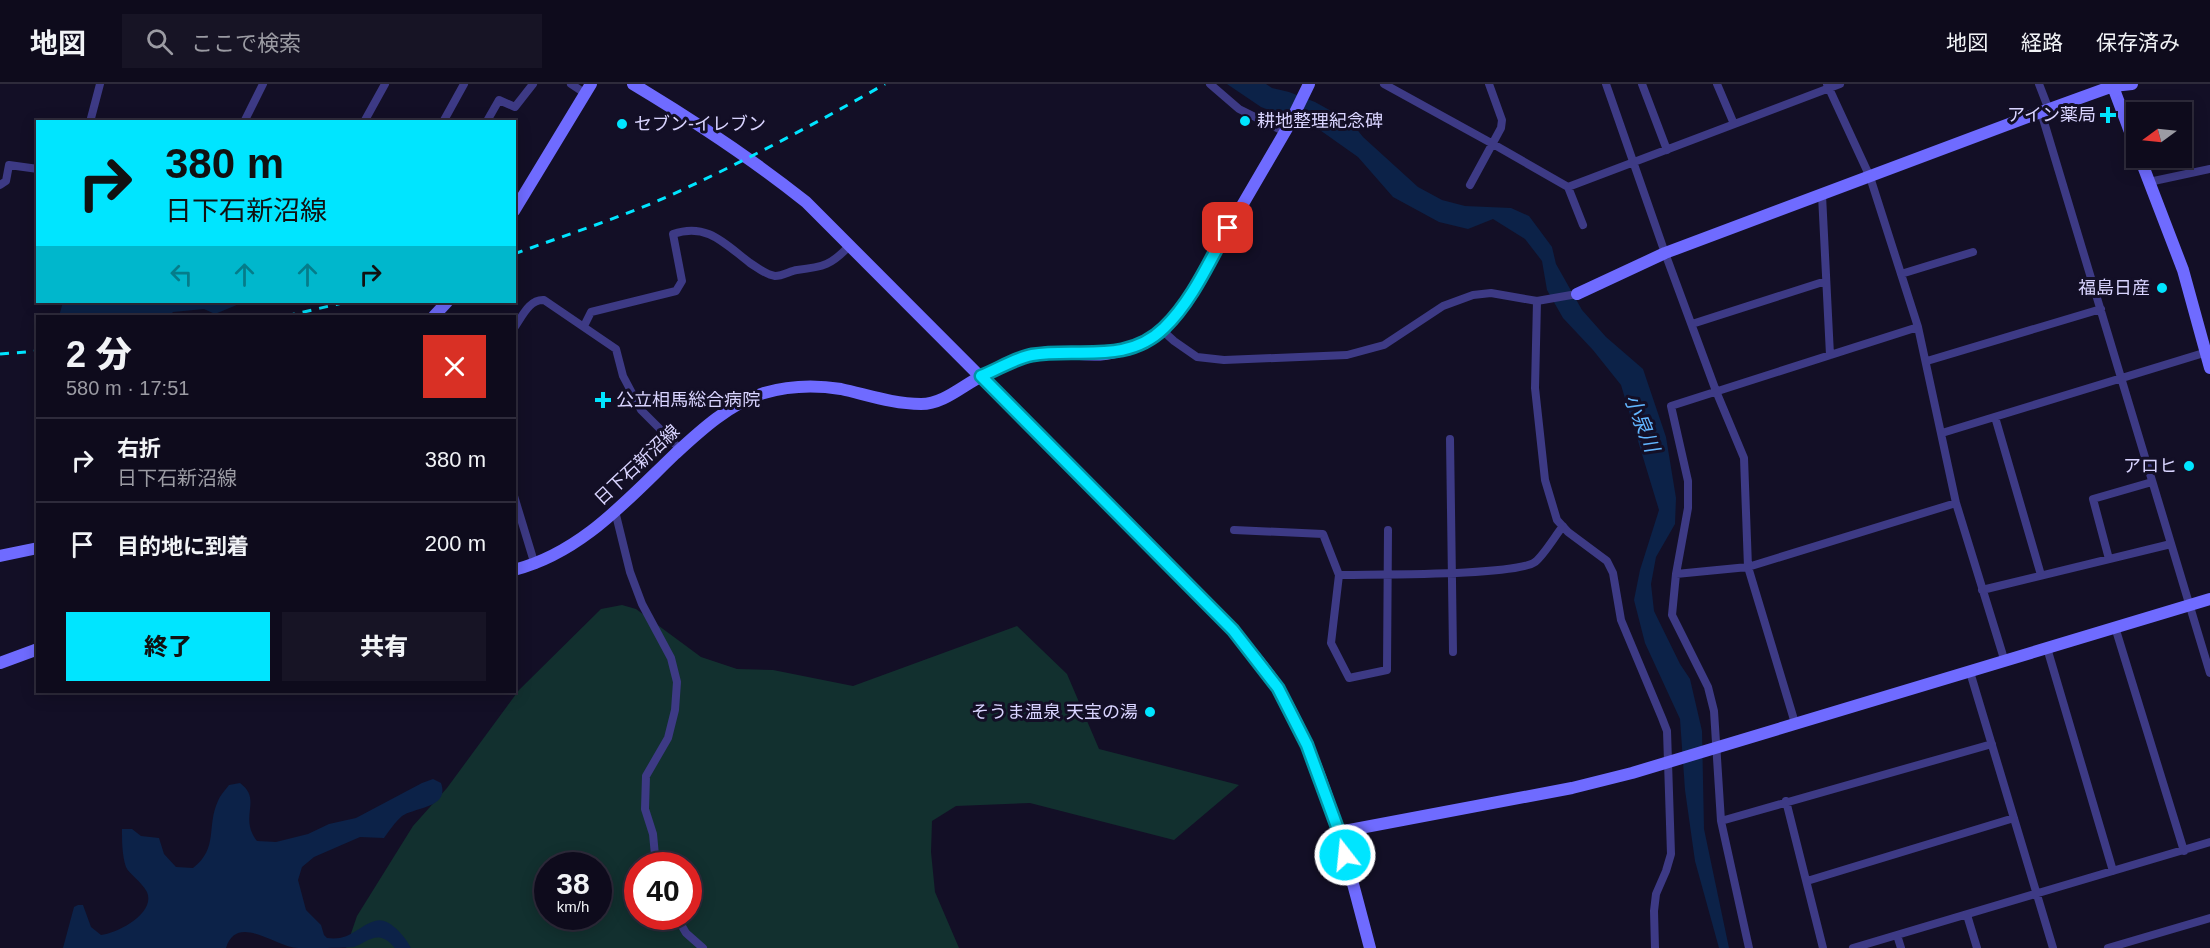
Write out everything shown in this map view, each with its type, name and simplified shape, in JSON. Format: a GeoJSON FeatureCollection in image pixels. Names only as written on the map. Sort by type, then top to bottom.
{"type":"FeatureCollection","features":[{"type":"Feature","properties":{"kind":"street"},"geometry":{"type":"LineString","coordinates":[[91,120],[100,84]]}},
{"type":"Feature","properties":{"kind":"street"},"geometry":{"type":"LineString","coordinates":[[245,120],[263,84]]}},
{"type":"Feature","properties":{"kind":"street"},"geometry":{"type":"LineString","coordinates":[[365,120],[385,84]]}},
{"type":"Feature","properties":{"kind":"street"},"geometry":{"type":"LineString","coordinates":[[444,120],[464,84]]}},
{"type":"Feature","properties":{"kind":"street"},"geometry":{"type":"LineString","coordinates":[[487,120],[499,100],[515,107],[533,84]]}},
{"type":"Feature","properties":{"kind":"street"},"geometry":{"type":"LineString","coordinates":[[516,208],[589,89],[571,84]]}},
{"type":"Feature","properties":{"kind":"street"},"geometry":{"type":"LineString","coordinates":[[633,84],[730,144],[806,202],[1233,630],[1278,688],[1307,745],[1339,832],[1370,948]]}},
{"type":"Feature","properties":{"kind":"street"},"geometry":{"type":"LineString","coordinates":[[1210,84],[1239,109],[1287,128]]}},
{"type":"Feature","properties":{"kind":"street"},"geometry":{"type":"LineString","coordinates":[[1384,84],[1568,187],[1583,225]]}},
{"type":"Feature","properties":{"kind":"street"},"geometry":{"type":"LineString","coordinates":[[1470,185],[1501,128],[1502,120],[1489,84]]}},
{"type":"Feature","properties":{"kind":"street"},"geometry":{"type":"LineString","coordinates":[[1606,84],[1665,253],[1716,391],[1744,458],[1748,567],[1795,723]]}},
{"type":"Feature","properties":{"kind":"street"},"geometry":{"type":"LineString","coordinates":[[1642,84],[1667,150]]}},
{"type":"Feature","properties":{"kind":"street"},"geometry":{"type":"LineString","coordinates":[[1717,84],[1734,124]]}},
{"type":"Feature","properties":{"kind":"street"},"geometry":{"type":"LineString","coordinates":[[1568,187],[1828,86],[1840,84]]}},
{"type":"Feature","properties":{"kind":"street"},"geometry":{"type":"LineString","coordinates":[[2039,84],[2121,378],[2210,673]]}},
{"type":"Feature","properties":{"kind":"street"},"geometry":{"type":"LineString","coordinates":[[1162,330],[1197,357],[1224,360],[1347,355],[1384,345],[1443,306],[1473,295],[1491,293],[1540,301],[1577,294],[1665,253],[2113,85],[2132,84]]}},
{"type":"Feature","properties":{"kind":"street"},"geometry":{"type":"LineString","coordinates":[[2113,85],[2126,121]]}},
{"type":"Feature","properties":{"kind":"street","name":"日下石新沼線"},"geometry":{"type":"LineString","coordinates":[[516,570],[535,565],[581,540],[720,415],[764,394],[796,387],[838,389],[898,403],[924,404],[954,394],[981,376],[1028,356],[1052,352],[1104,354],[1137,345],[1162,330],[1184,305],[1287,128],[1308,86]]}},
{"type":"Feature","properties":{"kind":"street"},"geometry":{"type":"LineString","coordinates":[[1828,86],[1870,177],[1918,327],[1956,503],[2005,662]]}},
{"type":"Feature","properties":{"kind":"street"},"geometry":{"type":"LineString","coordinates":[[0,185],[6,181],[9,165],[36,169]]}},
{"type":"Feature","properties":{"kind":"street"},"geometry":{"type":"LineString","coordinates":[[2144,168],[2183,270],[2208,352],[2210,368]]}},
{"type":"Feature","properties":{"kind":"street"},"geometry":{"type":"LineString","coordinates":[[2149,182],[2210,169]]}},
{"type":"Feature","properties":{"kind":"street"},"geometry":{"type":"LineString","coordinates":[[1822,195],[1830,355]]}},
{"type":"Feature","properties":{"kind":"street"},"geometry":{"type":"LineString","coordinates":[[584,326],[591,312],[676,291],[682,281],[672,234],[687,229],[702,231],[715,237],[762,271],[774,276],[784,275],[794,270],[819,268],[850,245]]}},
{"type":"Feature","properties":{"kind":"street"},"geometry":{"type":"LineString","coordinates":[[1901,274],[1973,252]]}},
{"type":"Feature","properties":{"kind":"street"},"geometry":{"type":"LineString","coordinates":[[1692,324],[1826,281]]}},
{"type":"Feature","properties":{"kind":"street"},"geometry":{"type":"LineString","coordinates":[[516,325],[532,302],[538,299],[544,300],[616,349],[623,376],[641,410],[681,449]]}},
{"type":"Feature","properties":{"kind":"street"},"geometry":{"type":"LineString","coordinates":[[1540,301],[1535,388],[1545,480],[1557,520],[1607,561],[1613,573],[1621,620],[1665,724],[1671,854],[1656,894],[1655,948]]}},
{"type":"Feature","properties":{"kind":"street"},"geometry":{"type":"LineString","coordinates":[[435,315],[446,303]]}},
{"type":"Feature","properties":{"kind":"street"},"geometry":{"type":"LineString","coordinates":[[1927,361],[2101,309]]}},
{"type":"Feature","properties":{"kind":"street"},"geometry":{"type":"LineString","coordinates":[[1749,948],[1721,821],[1714,711],[1708,687],[1672,615],[1676,574],[1688,508],[1688,481],[1671,406],[1918,327]]}},
{"type":"Feature","properties":{"kind":"street"},"geometry":{"type":"LineString","coordinates":[[1942,433],[2208,352]]}},
{"type":"Feature","properties":{"kind":"street"},"geometry":{"type":"LineString","coordinates":[[1995,417],[2041,575]]}},
{"type":"Feature","properties":{"kind":"street"},"geometry":{"type":"LineString","coordinates":[[1450,439],[1452,652]]}},
{"type":"Feature","properties":{"kind":"street"},"geometry":{"type":"LineString","coordinates":[[2109,559],[2093,499],[2152,482]]}},
{"type":"Feature","properties":{"kind":"street"},"geometry":{"type":"LineString","coordinates":[[516,503],[535,565]]}},
{"type":"Feature","properties":{"kind":"street"},"geometry":{"type":"LineString","coordinates":[[1676,574],[1748,567],[1956,503]]}},
{"type":"Feature","properties":{"kind":"street"},"geometry":{"type":"LineString","coordinates":[[615,511],[630,572],[642,604],[671,658],[677,682],[675,710],[668,738],[646,776],[645,809],[653,834],[655,852]]}},
{"type":"Feature","properties":{"kind":"street"},"geometry":{"type":"LineString","coordinates":[[1339,575],[1453,573],[1521,568],[1534,562],[1563,526]]}},
{"type":"Feature","properties":{"kind":"street"},"geometry":{"type":"LineString","coordinates":[[1234,530],[1323,534],[1339,575],[1331,643],[1349,678],[1387,669],[1388,530]]}},
{"type":"Feature","properties":{"kind":"street"},"geometry":{"type":"LineString","coordinates":[[1982,590],[2171,544]]}},
{"type":"Feature","properties":{"kind":"street"},"geometry":{"type":"LineString","coordinates":[[0,556],[36,548]]}},
{"type":"Feature","properties":{"kind":"street"},"geometry":{"type":"LineString","coordinates":[[1339,832],[1572,788],[1668,762],[2210,599]]}},
{"type":"Feature","properties":{"kind":"street"},"geometry":{"type":"LineString","coordinates":[[2115,627],[2184,850]]}},
{"type":"Feature","properties":{"kind":"street"},"geometry":{"type":"LineString","coordinates":[[2047,648],[2113,871]]}},
{"type":"Feature","properties":{"kind":"street"},"geometry":{"type":"LineString","coordinates":[[0,663],[36,650]]}},
{"type":"Feature","properties":{"kind":"street"},"geometry":{"type":"LineString","coordinates":[[1970,672],[2053,948]]}},
{"type":"Feature","properties":{"kind":"street"},"geometry":{"type":"LineString","coordinates":[[1721,821],[1992,744]]}},
{"type":"Feature","properties":{"kind":"street"},"geometry":{"type":"LineString","coordinates":[[1786,801],[1823,948]]}},
{"type":"Feature","properties":{"kind":"street"},"geometry":{"type":"LineString","coordinates":[[1807,880],[2014,818]]}},
{"type":"Feature","properties":{"kind":"street"},"geometry":{"type":"LineString","coordinates":[[1853,948],[2210,842]]}},
{"type":"Feature","properties":{"kind":"street"},"geometry":{"type":"LineString","coordinates":[[1967,915],[1977,948]]}},
{"type":"Feature","properties":{"kind":"street"},"geometry":{"type":"LineString","coordinates":[[2108,948],[2135,944],[2209,921]]}},
{"type":"Feature","properties":{"kind":"street"},"geometry":{"type":"LineString","coordinates":[[684,930],[703,948]]}},
{"type":"Feature","properties":{"kind":"street"},"geometry":{"type":"LineString","coordinates":[[1897,935],[1901,948]]}},
{"type":"Feature","properties":{"kind":"green space"},"geometry":{"type":"Polygon","coordinates":[[[622,605],[636,609],[701,657],[737,669],[773,670],[853,686],[1017,626],[1067,674],[1099,749],[1239,785],[1174,840],[1030,803],[956,806],[932,821],[931,852],[935,892],[959,948],[346,948],[357,916],[413,826],[447,788],[519,690],[601,609],[622,605]]]}},
{"type":"Feature","properties":{"kind":"water","name":"小泉川"},"geometry":{"type":"Polygon","coordinates":[[[1227,84],[1266,84],[1315,102],[1351,122],[1363,137],[1418,187],[1442,200],[1465,206],[1511,208],[1529,216],[1552,247],[1556,264],[1582,310],[1606,337],[1643,369],[1666,437],[1676,498],[1675,524],[1656,557],[1651,584],[1654,611],[1680,664],[1690,679],[1702,731],[1704,829],[1729,948],[1719,948],[1695,861],[1685,790],[1680,719],[1645,643],[1634,600],[1640,570],[1659,510],[1621,385],[1563,318],[1547,290],[1542,261],[1525,239],[1493,219],[1468,229],[1439,222],[1393,197],[1358,157],[1317,128],[1261,107],[1227,84]]]}},
{"type":"Feature","properties":{"kind":"water"},"geometry":{"type":"Polygon","coordinates":[[[63,303],[239,303],[215,314],[204,309],[173,312],[170,315],[59,315],[63,303]]]}},
{"type":"Feature","properties":{"kind":"water"},"geometry":{"type":"Polygon","coordinates":[[[433,779],[441,783],[441,797],[436,802],[402,816],[384,838],[360,837],[314,857],[302,867],[298,880],[306,910],[321,925],[327,938],[342,937],[380,920],[396,929],[411,948],[395,948],[385,940],[376,938],[354,947],[298,948],[248,932],[239,933],[231,938],[226,948],[63,948],[74,907],[78,905],[83,905],[91,927],[101,935],[134,921],[146,907],[147,892],[126,867],[122,829],[132,829],[141,836],[159,838],[164,854],[176,867],[193,868],[206,853],[215,811],[220,797],[229,785],[240,783],[247,789],[250,796],[250,824],[257,841],[276,842],[308,834],[329,824],[356,818],[433,779]]]}},
{"type":"Feature","properties":{"kind":"railway"},"geometry":{"type":"LineString","coordinates":[[516,253],[669,196],[724,170],[885,84]]}},
{"type":"Feature","properties":{"kind":"railway"},"geometry":{"type":"LineString","coordinates":[[290,315],[343,303]]}},
{"type":"Feature","properties":{"kind":"railway"},"geometry":{"type":"LineString","coordinates":[[0,354],[36,351]]}},
{"type":"Feature","properties":{"kind":"place","name":"アイン薬局"},"geometry":{"type":"Point","coordinates":[2108,115]}},
{"type":"Feature","properties":{"kind":"place","name":"耕地整理紀念碑"},"geometry":{"type":"Point","coordinates":[1245,121]}},
{"type":"Feature","properties":{"kind":"place","name":"セブン-イレブン"},"geometry":{"type":"Point","coordinates":[622,124]}},
{"type":"Feature","properties":{"kind":"place","name":"福島日産"},"geometry":{"type":"Point","coordinates":[2162,288]}},
{"type":"Feature","properties":{"kind":"place","name":"公立相馬総合病院"},"geometry":{"type":"Point","coordinates":[603,400]}},
{"type":"Feature","properties":{"kind":"place","name":"アロヒ"},"geometry":{"type":"Point","coordinates":[2189,466]}},
{"type":"Feature","properties":{"kind":"place","name":"そうま温泉 天宝の湯"},"geometry":{"type":"Point","coordinates":[1150,712]}},
{"type":"Feature","properties":{"kind":"route"},"geometry":{"type":"LineString","coordinates":[[1228,228],[1184,305],[1162,330],[1137,345],[1104,354],[1052,352],[1028,356],[981,376],[1233,630],[1278,688],[1307,745],[1339,832],[1345,855]]}}]}
